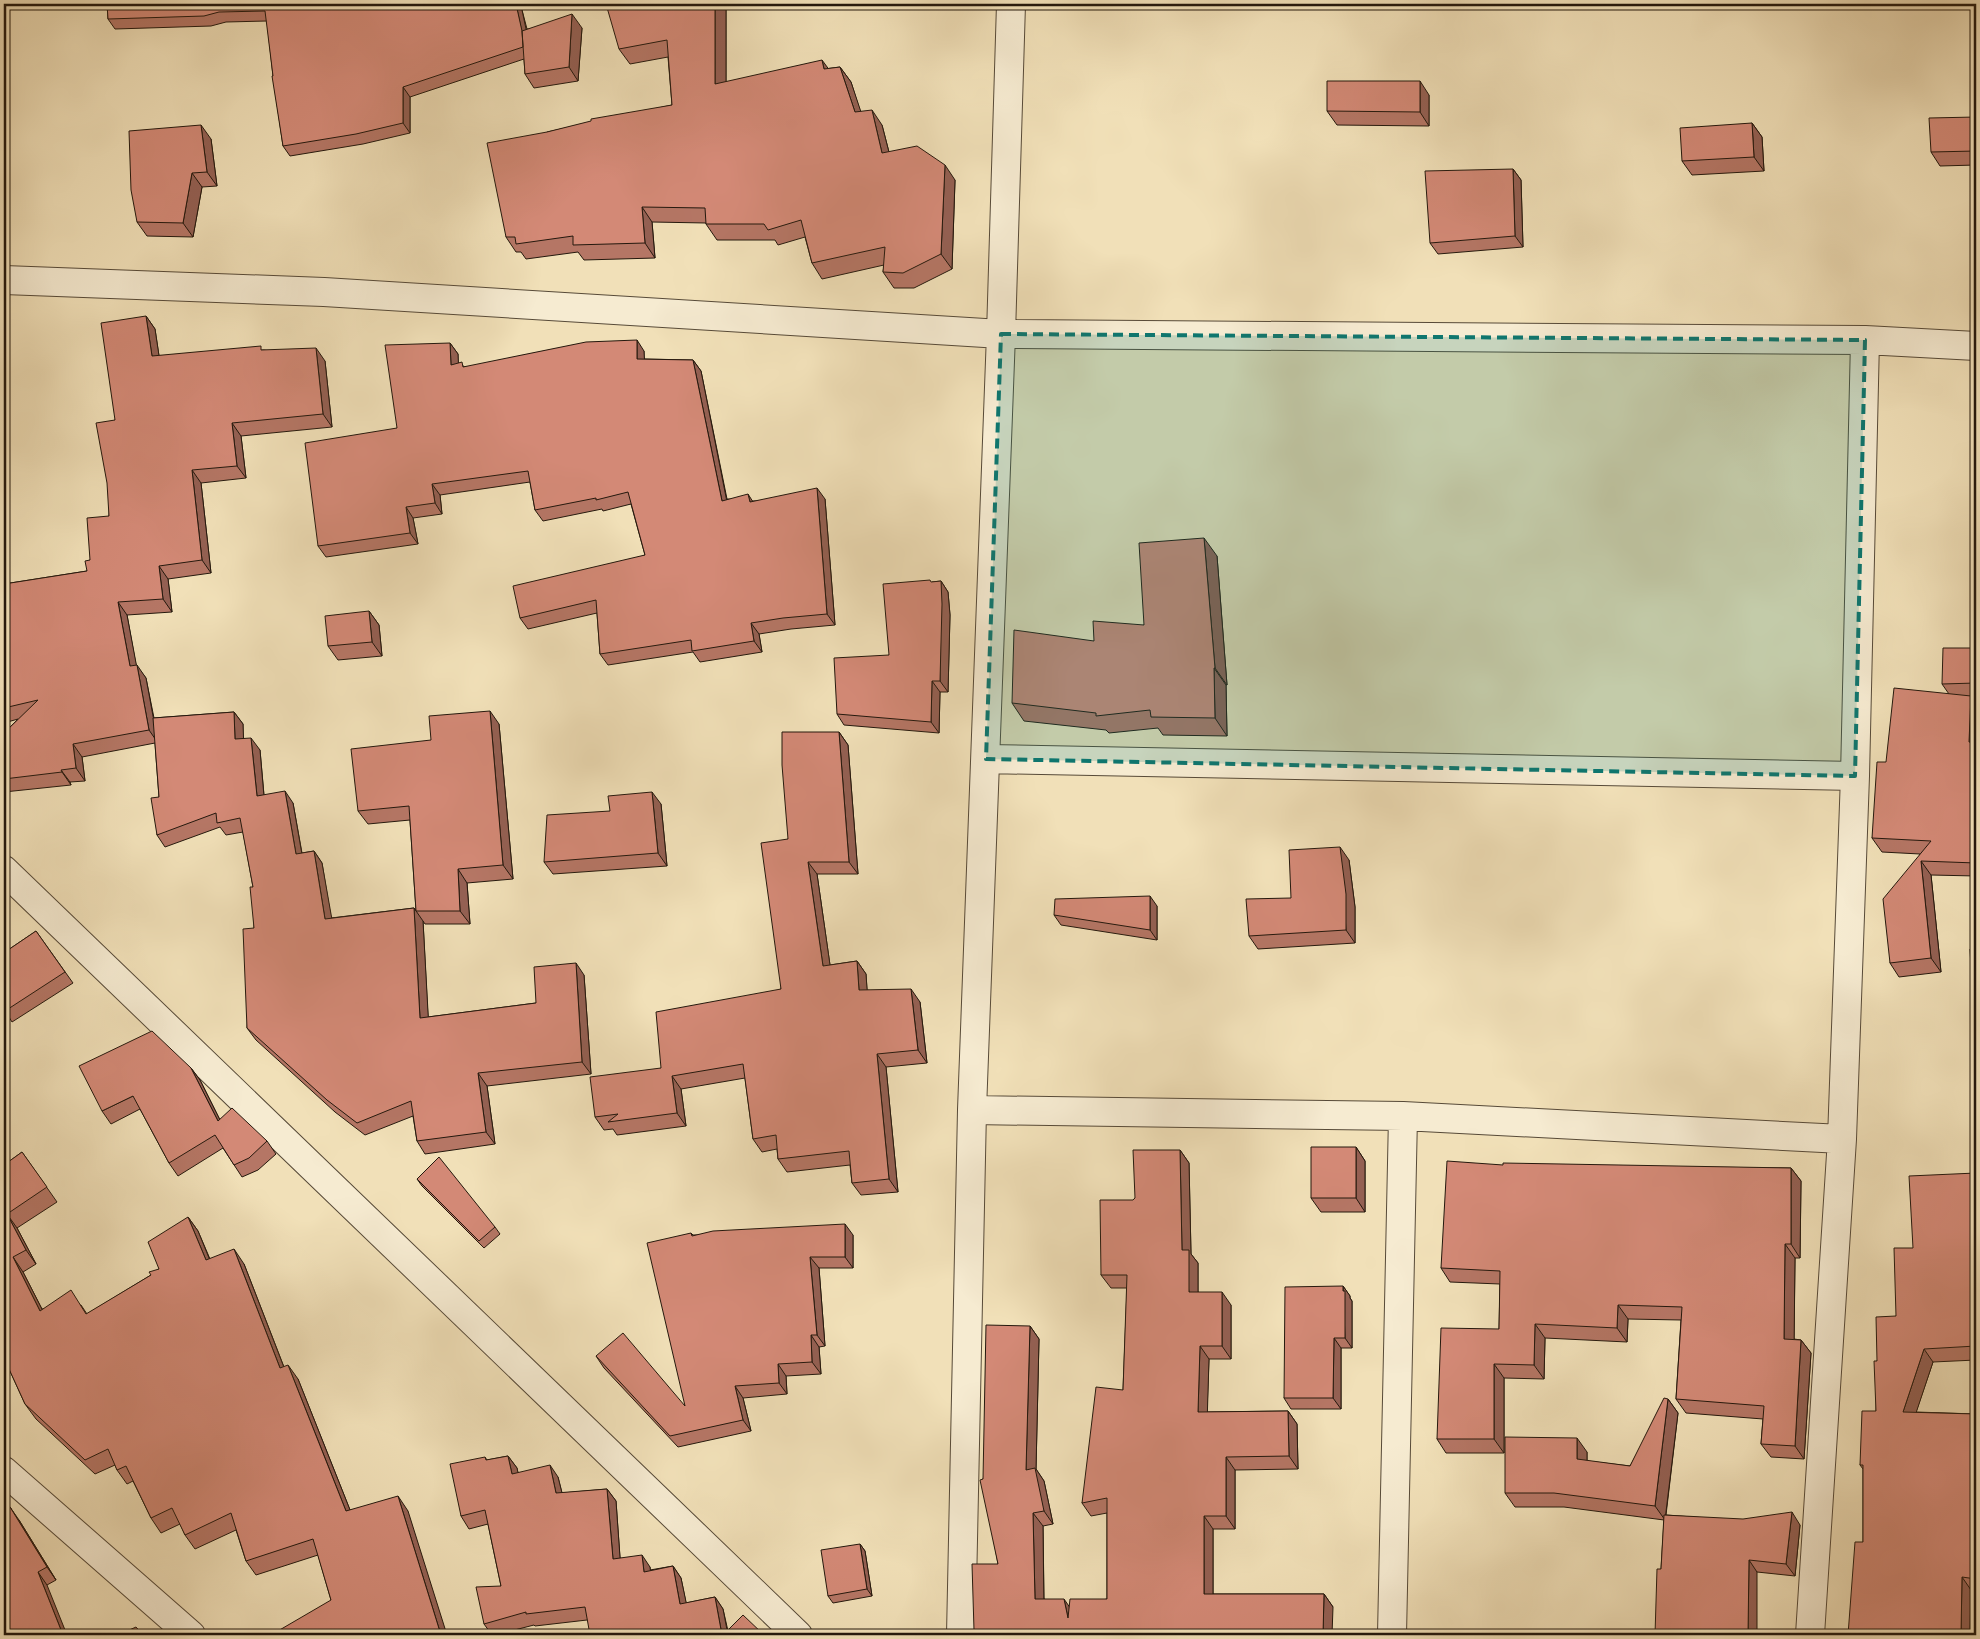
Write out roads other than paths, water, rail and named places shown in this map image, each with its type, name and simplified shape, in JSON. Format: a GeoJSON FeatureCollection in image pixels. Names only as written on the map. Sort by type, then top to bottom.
{"type":"FeatureCollection","features":[{"type":"Feature","properties":{"kind":"street"},"geometry":{"type":"LineString","coordinates":[[961,1635],[972,1110],[1001,334],[1011,4]]}},
{"type":"Feature","properties":{"kind":"street"},"geometry":{"type":"LineString","coordinates":[[4,280],[324,292],[1001,334],[1865,340],[1976,346]]}},
{"type":"Feature","properties":{"kind":"street"},"geometry":{"type":"LineString","coordinates":[[1810,1635],[1842,1139],[1855,776],[1865,340]]}},
{"type":"Feature","properties":{"kind":"street"},"geometry":{"type":"LineString","coordinates":[[986,759],[1855,776]]}},
{"type":"Feature","properties":{"kind":"street"},"geometry":{"type":"LineString","coordinates":[[4,870],[798,1635]]}},
{"type":"Feature","properties":{"kind":"street"},"geometry":{"type":"LineString","coordinates":[[972,1110],[1402,1116],[1842,1139]]}},
{"type":"Feature","properties":{"kind":"street"},"geometry":{"type":"LineString","coordinates":[[1392,1635],[1402,1116]]}},
{"type":"Feature","properties":{"kind":"street"},"geometry":{"type":"LineString","coordinates":[[4,1470],[191,1635]]}}]}
